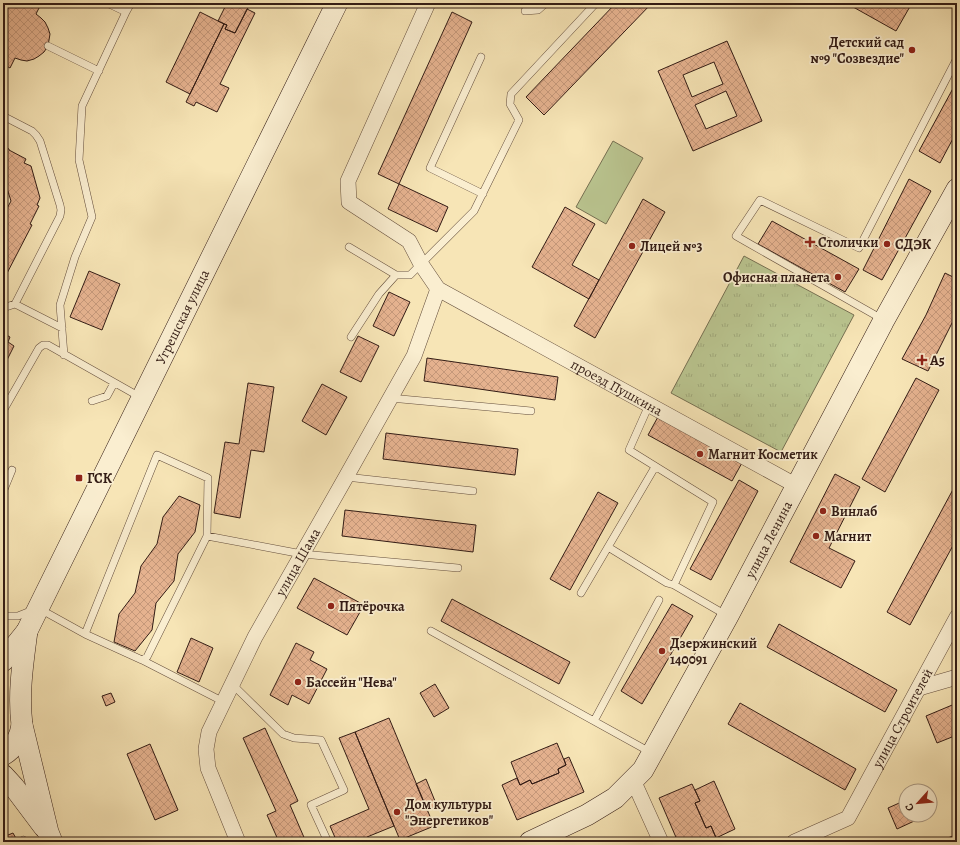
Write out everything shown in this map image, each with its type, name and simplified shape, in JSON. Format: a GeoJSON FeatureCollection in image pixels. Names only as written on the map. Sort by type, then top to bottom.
{"type":"FeatureCollection","features":[{"type":"Feature","properties":{"kind":"main road","name":"Угрешская улица"},"geometry":{"type":"LineString","coordinates":[[3,661],[27,631],[337,3]]}},
{"type":"Feature","properties":{"kind":"main road","name":"улица Ленина"},"geometry":{"type":"LineString","coordinates":[[530,842],[587,815],[615,798],[643,770],[728,616],[883,322],[957,189]]}},
{"type":"Feature","properties":{"kind":"main road","name":"Угрешская улица"},"geometry":{"type":"LineString","coordinates":[[3,755],[12,748],[21,733],[21,676],[27,631]]}},
{"type":"Feature","properties":{"kind":"main road","name":"Угрешская улица"},"geometry":{"type":"LineString","coordinates":[[3,693],[8,695],[16,703],[50,837]]}},
{"type":"Feature","properties":{"kind":"main road","name":"Угрешская улица"},"geometry":{"type":"LineString","coordinates":[[3,775],[14,787],[50,837]]}},
{"type":"Feature","properties":{"kind":"street"},"geometry":{"type":"LineString","coordinates":[[428,3],[348,181],[349,202],[409,241],[421,264],[438,289]]}},
{"type":"Feature","properties":{"kind":"street","name":"улица Шама"},"geometry":{"type":"LineString","coordinates":[[238,842],[208,768],[206,749],[209,732],[255,637],[414,356],[438,289]]}},
{"type":"Feature","properties":{"kind":"street","name":"проезд Пушкина"},"geometry":{"type":"LineString","coordinates":[[438,289],[797,486]]}},
{"type":"Feature","properties":{"kind":"street","name":"улица Строителей"},"geometry":{"type":"LineString","coordinates":[[794,842],[848,818],[957,617]]}},
{"type":"Feature","properties":{"kind":"street"},"geometry":{"type":"LineString","coordinates":[[919,688],[957,677]]}},
{"type":"Feature","properties":{"kind":"street"},"geometry":{"type":"LineString","coordinates":[[633,780],[662,842]]}},
{"type":"Feature","properties":{"kind":"lane"},"geometry":{"type":"LineString","coordinates":[[107,3],[126,12]]}},
{"type":"Feature","properties":{"kind":"lane"},"geometry":{"type":"LineString","coordinates":[[64,355],[60,305],[75,257],[92,217],[79,160],[82,106],[131,3]]}},
{"type":"Feature","properties":{"kind":"lane"},"geometry":{"type":"LineString","coordinates":[[525,11],[538,10],[546,3]]}},
{"type":"Feature","properties":{"kind":"lane"},"geometry":{"type":"LineString","coordinates":[[349,247],[396,275],[410,275],[474,212],[518,120],[510,104],[510,94],[596,3]]}},
{"type":"Feature","properties":{"kind":"lane"},"geometry":{"type":"LineString","coordinates":[[48,46],[99,71]]}},
{"type":"Feature","properties":{"kind":"lane"},"geometry":{"type":"LineString","coordinates":[[481,57],[430,168],[483,194]]}},
{"type":"Feature","properties":{"kind":"lane"},"geometry":{"type":"LineString","coordinates":[[883,322],[875,315],[736,236],[760,200],[859,248],[957,58]]}},
{"type":"Feature","properties":{"kind":"lane"},"geometry":{"type":"LineString","coordinates":[[3,116],[32,131],[40,141],[61,210],[60,216],[15,304],[3,308]]}},
{"type":"Feature","properties":{"kind":"lane"},"geometry":{"type":"LineString","coordinates":[[351,337],[378,294],[396,275]]}},
{"type":"Feature","properties":{"kind":"lane"},"geometry":{"type":"LineString","coordinates":[[15,304],[62,328]]}},
{"type":"Feature","properties":{"kind":"lane"},"geometry":{"type":"LineString","coordinates":[[3,411],[39,348],[43,345],[48,345],[142,398]]}},
{"type":"Feature","properties":{"kind":"lane"},"geometry":{"type":"LineString","coordinates":[[92,401],[107,396],[114,383]]}},
{"type":"Feature","properties":{"kind":"lane"},"geometry":{"type":"LineString","coordinates":[[390,398],[531,411]]}},
{"type":"Feature","properties":{"kind":"lane"},"geometry":{"type":"LineString","coordinates":[[649,405],[629,450],[713,502],[674,585]]}},
{"type":"Feature","properties":{"kind":"lane"},"geometry":{"type":"LineString","coordinates":[[85,634],[157,455],[208,478],[207,536],[147,657],[142,660]]}},
{"type":"Feature","properties":{"kind":"lane"},"geometry":{"type":"LineString","coordinates":[[581,593],[656,467]]}},
{"type":"Feature","properties":{"kind":"lane"},"geometry":{"type":"LineString","coordinates":[[3,492],[12,470]]}},
{"type":"Feature","properties":{"kind":"lane"},"geometry":{"type":"LineString","coordinates":[[346,477],[473,491]]}},
{"type":"Feature","properties":{"kind":"lane"},"geometry":{"type":"LineString","coordinates":[[207,536],[302,554],[458,568]]}},
{"type":"Feature","properties":{"kind":"lane"},"geometry":{"type":"LineString","coordinates":[[608,547],[728,616]]}},
{"type":"Feature","properties":{"kind":"lane"},"geometry":{"type":"LineString","coordinates":[[594,721],[659,600]]}},
{"type":"Feature","properties":{"kind":"lane"},"geometry":{"type":"LineString","coordinates":[[3,616],[18,616],[38,608],[85,634],[142,660],[224,702]]}},
{"type":"Feature","properties":{"kind":"lane"},"geometry":{"type":"LineString","coordinates":[[431,630],[652,753]]}},
{"type":"Feature","properties":{"kind":"lane"},"geometry":{"type":"LineString","coordinates":[[232,684],[283,734],[294,738],[321,740],[344,790],[311,804],[328,842]]}},
{"type":"Feature","properties":{"kind":"green space"},"geometry":{"type":"Polygon","coordinates":[[[613,141],[643,158],[606,224],[576,207],[613,141]]]}},
{"type":"Feature","properties":{"kind":"green space"},"geometry":{"type":"Polygon","coordinates":[[[744,256],[854,315],[781,452],[671,393],[744,256]]]}},
{"type":"Feature","properties":{"kind":"building"},"geometry":{"type":"Polygon","coordinates":[[[3,3],[33,3],[40,6],[36,14],[45,22],[50,34],[48,46],[44,52],[34,59],[27,61],[15,58],[10,68],[3,64],[3,3]]]}},
{"type":"Feature","properties":{"kind":"building"},"geometry":{"type":"Polygon","coordinates":[[[227,3],[250,4],[235,33],[225,29],[227,25],[218,21],[227,3]]]}},
{"type":"Feature","properties":{"kind":"building"},"geometry":{"type":"Polygon","coordinates":[[[616,3],[652,3],[544,115],[526,97],[616,3]]]}},
{"type":"Feature","properties":{"kind":"building"},"geometry":{"type":"Polygon","coordinates":[[[846,3],[912,3],[896,31],[846,3]]]}},
{"type":"Feature","properties":{"kind":"building"},"geometry":{"type":"Polygon","coordinates":[[[247,9],[255,13],[220,84],[229,88],[217,112],[196,102],[194,106],[186,102],[224,24],[227,25],[225,29],[235,33],[247,9]]]}},
{"type":"Feature","properties":{"kind":"building"},"geometry":{"type":"Polygon","coordinates":[[[200,12],[224,24],[190,94],[166,82],[200,12]]]}},
{"type":"Feature","properties":{"kind":"building"},"geometry":{"type":"Polygon","coordinates":[[[452,12],[472,22],[399,184],[378,174],[452,12]]]}},
{"type":"Feature","properties":{"kind":"building"},"geometry":{"type":"Polygon","coordinates":[[[727,41],[762,121],[693,151],[658,71],[727,41]],[[714,62],[683,75],[692,97],[723,84],[714,62]],[[726,91],[695,105],[706,129],[737,116],[726,91]]]}},
{"type":"Feature","properties":{"kind":"building"},"geometry":{"type":"Polygon","coordinates":[[[957,81],[957,131],[940,163],[919,151],[957,81]]]}},
{"type":"Feature","properties":{"kind":"building"},"geometry":{"type":"Polygon","coordinates":[[[3,146],[26,159],[24,163],[31,166],[40,198],[37,205],[39,206],[30,224],[32,225],[3,281],[3,216],[11,201],[3,179],[3,146]]]}},
{"type":"Feature","properties":{"kind":"building"},"geometry":{"type":"Polygon","coordinates":[[[909,179],[931,191],[882,280],[863,270],[909,179]]]}},
{"type":"Feature","properties":{"kind":"building"},"geometry":{"type":"Polygon","coordinates":[[[399,184],[448,207],[437,232],[388,209],[399,184]]]}},
{"type":"Feature","properties":{"kind":"building","name":"Лицей №3"},"geometry":{"type":"Polygon","coordinates":[[[643,199],[665,212],[595,338],[574,326],[643,199]]]}},
{"type":"Feature","properties":{"kind":"building"},"geometry":{"type":"Polygon","coordinates":[[[565,207],[595,224],[572,265],[599,280],[589,299],[532,267],[565,207]]]}},
{"type":"Feature","properties":{"kind":"building"},"geometry":{"type":"Polygon","coordinates":[[[772,221],[859,269],[845,292],[758,244],[772,221]]]}},
{"type":"Feature","properties":{"kind":"building"},"geometry":{"type":"Polygon","coordinates":[[[89,271],[120,284],[102,330],[70,317],[89,271]]]}},
{"type":"Feature","properties":{"kind":"building"},"geometry":{"type":"Polygon","coordinates":[[[945,273],[957,279],[957,313],[928,371],[902,359],[926,315],[945,273]]]}},
{"type":"Feature","properties":{"kind":"building"},"geometry":{"type":"Polygon","coordinates":[[[389,292],[410,302],[394,336],[373,326],[389,292]]]}},
{"type":"Feature","properties":{"kind":"building"},"geometry":{"type":"Polygon","coordinates":[[[3,333],[10,337],[8,342],[14,346],[3,368],[3,333]]]}},
{"type":"Feature","properties":{"kind":"building"},"geometry":{"type":"Polygon","coordinates":[[[358,336],[379,346],[361,382],[340,372],[358,336]]]}},
{"type":"Feature","properties":{"kind":"building"},"geometry":{"type":"Polygon","coordinates":[[[427,358],[558,377],[555,400],[424,381],[427,358]]]}},
{"type":"Feature","properties":{"kind":"building"},"geometry":{"type":"Polygon","coordinates":[[[916,378],[939,390],[885,492],[862,479],[916,378]]]}},
{"type":"Feature","properties":{"kind":"building"},"geometry":{"type":"Polygon","coordinates":[[[248,383],[274,387],[264,452],[251,450],[240,518],[214,513],[225,442],[239,444],[248,383]]]}},
{"type":"Feature","properties":{"kind":"building"},"geometry":{"type":"Polygon","coordinates":[[[322,384],[347,397],[326,435],[302,421],[322,384]]]}},
{"type":"Feature","properties":{"kind":"building"},"geometry":{"type":"Polygon","coordinates":[[[659,415],[743,461],[732,481],[648,435],[659,415]]]}},
{"type":"Feature","properties":{"kind":"building"},"geometry":{"type":"Polygon","coordinates":[[[386,433],[518,449],[515,475],[383,459],[386,433]]]}},
{"type":"Feature","properties":{"kind":"building"},"geometry":{"type":"Polygon","coordinates":[[[835,474],[860,487],[829,548],[855,561],[841,588],[790,562],[835,474]]]}},
{"type":"Feature","properties":{"kind":"building"},"geometry":{"type":"Polygon","coordinates":[[[739,480],[758,491],[711,580],[690,569],[739,480]]]}},
{"type":"Feature","properties":{"kind":"building"},"geometry":{"type":"Polygon","coordinates":[[[957,482],[957,538],[910,625],[887,612],[957,482]]]}},
{"type":"Feature","properties":{"kind":"building"},"geometry":{"type":"Polygon","coordinates":[[[598,492],[618,503],[570,590],[550,579],[598,492]]]}},
{"type":"Feature","properties":{"kind":"building"},"geometry":{"type":"Polygon","coordinates":[[[179,496],[200,505],[195,532],[178,554],[174,581],[156,603],[152,630],[135,651],[114,642],[119,614],[135,593],[141,566],[157,544],[163,517],[179,496]]]}},
{"type":"Feature","properties":{"kind":"building"},"geometry":{"type":"Polygon","coordinates":[[[345,510],[476,525],[473,552],[342,536],[345,510]]]}},
{"type":"Feature","properties":{"kind":"building","name":"Пятёрочка"},"geometry":{"type":"Polygon","coordinates":[[[314,578],[364,605],[347,635],[297,608],[314,578]]]}},
{"type":"Feature","properties":{"kind":"building"},"geometry":{"type":"Polygon","coordinates":[[[452,599],[570,662],[559,684],[441,621],[452,599]]]}},
{"type":"Feature","properties":{"kind":"building"},"geometry":{"type":"Polygon","coordinates":[[[672,604],[693,616],[642,704],[621,691],[672,604]]]}},
{"type":"Feature","properties":{"kind":"building"},"geometry":{"type":"Polygon","coordinates":[[[779,624],[897,690],[885,712],[767,647],[779,624]]]}},
{"type":"Feature","properties":{"kind":"building"},"geometry":{"type":"Polygon","coordinates":[[[191,638],[213,648],[199,682],[177,672],[191,638]]]}},
{"type":"Feature","properties":{"kind":"building","name":"Бассейн \"Нева\""},"geometry":{"type":"Polygon","coordinates":[[[296,643],[314,652],[310,660],[327,669],[309,704],[292,695],[288,705],[270,695],[296,643]]]}},
{"type":"Feature","properties":{"kind":"building"},"geometry":{"type":"Polygon","coordinates":[[[435,684],[449,708],[434,717],[420,693],[435,684]]]}},
{"type":"Feature","properties":{"kind":"building"},"geometry":{"type":"Polygon","coordinates":[[[111,693],[115,702],[106,706],[102,696],[111,693]]]}},
{"type":"Feature","properties":{"kind":"building"},"geometry":{"type":"Polygon","coordinates":[[[740,703],[856,769],[845,790],[728,724],[740,703]]]}},
{"type":"Feature","properties":{"kind":"building"},"geometry":{"type":"Polygon","coordinates":[[[957,703],[957,735],[937,743],[926,716],[957,703]]]}},
{"type":"Feature","properties":{"kind":"building"},"geometry":{"type":"Polygon","coordinates":[[[389,718],[434,826],[400,840],[355,732],[389,718]]]}},
{"type":"Feature","properties":{"kind":"building"},"geometry":{"type":"Polygon","coordinates":[[[265,728],[298,801],[290,805],[306,842],[279,842],[267,815],[276,811],[243,738],[265,728]]]}},
{"type":"Feature","properties":{"kind":"building"},"geometry":{"type":"Polygon","coordinates":[[[355,732],[394,826],[367,837],[369,842],[337,842],[330,826],[369,809],[339,738],[355,732]]]}},
{"type":"Feature","properties":{"kind":"building"},"geometry":{"type":"Polygon","coordinates":[[[557,743],[566,765],[558,769],[559,773],[532,784],[530,780],[520,785],[511,762],[557,743]]]}},
{"type":"Feature","properties":{"kind":"building"},"geometry":{"type":"Polygon","coordinates":[[[150,744],[178,810],[155,820],[127,754],[150,744]]]}},
{"type":"Feature","properties":{"kind":"building"},"geometry":{"type":"Polygon","coordinates":[[[569,757],[584,792],[517,820],[502,785],[517,778],[520,785],[530,780],[532,784],[559,773],[558,769],[566,765],[564,759],[569,757]]]}},
{"type":"Feature","properties":{"kind":"building"},"geometry":{"type":"Polygon","coordinates":[[[426,779],[437,806],[427,810],[416,784],[426,779]]]}},
{"type":"Feature","properties":{"kind":"building"},"geometry":{"type":"Polygon","coordinates":[[[714,781],[735,829],[716,838],[711,826],[706,828],[695,803],[700,801],[695,790],[714,781]]]}},
{"type":"Feature","properties":{"kind":"building"},"geometry":{"type":"Polygon","coordinates":[[[692,784],[700,801],[695,803],[706,828],[711,826],[718,842],[678,842],[659,798],[692,784]]]}},
{"type":"Feature","properties":{"kind":"building"},"geometry":{"type":"Polygon","coordinates":[[[898,804],[898,823],[910,823],[897,829],[888,808],[898,804]]]}},
{"type":"Feature","properties":{"kind":"building"},"geometry":{"type":"Polygon","coordinates":[[[13,833],[18,842],[3,842],[3,837],[13,833]]]}},
{"type":"Feature","properties":{"kind":"railway"},"geometry":{"type":"LineString","coordinates":[[943,842],[957,836]]}},
{"type":"Feature","properties":{"kind":"place","name":"Детский сад №9 \"Созвездие\""},"geometry":{"type":"Point","coordinates":[912,50]}},
{"type":"Feature","properties":{"kind":"place","name":"Столички"},"geometry":{"type":"Point","coordinates":[810,242]}},
{"type":"Feature","properties":{"kind":"place","name":"СДЭК"},"geometry":{"type":"Point","coordinates":[887,244]}},
{"type":"Feature","properties":{"kind":"place","name":"Лицей №3"},"geometry":{"type":"Point","coordinates":[632,246]}},
{"type":"Feature","properties":{"kind":"place","name":"Офисная планета"},"geometry":{"type":"Point","coordinates":[838,277]}},
{"type":"Feature","properties":{"kind":"place","name":"А5"},"geometry":{"type":"Point","coordinates":[922,360]}},
{"type":"Feature","properties":{"kind":"place","name":"Магнит Косметик"},"geometry":{"type":"Point","coordinates":[700,454]}},
{"type":"Feature","properties":{"kind":"place","name":"ГСК"},"geometry":{"type":"Point","coordinates":[79,478]}},
{"type":"Feature","properties":{"kind":"place","name":"Винлаб"},"geometry":{"type":"Point","coordinates":[823,511]}},
{"type":"Feature","properties":{"kind":"place","name":"Магнит"},"geometry":{"type":"Point","coordinates":[816,536]}},
{"type":"Feature","properties":{"kind":"place","name":"Пятёрочка"},"geometry":{"type":"Point","coordinates":[331,606]}},
{"type":"Feature","properties":{"kind":"place","name":"Дзержинский 140091"},"geometry":{"type":"Point","coordinates":[662,651]}},
{"type":"Feature","properties":{"kind":"place","name":"Бассейн \"Нева\""},"geometry":{"type":"Point","coordinates":[298,682]}},
{"type":"Feature","properties":{"kind":"place","name":"Дом культуры \"Энергетиков\""},"geometry":{"type":"Point","coordinates":[397,812]}}]}
